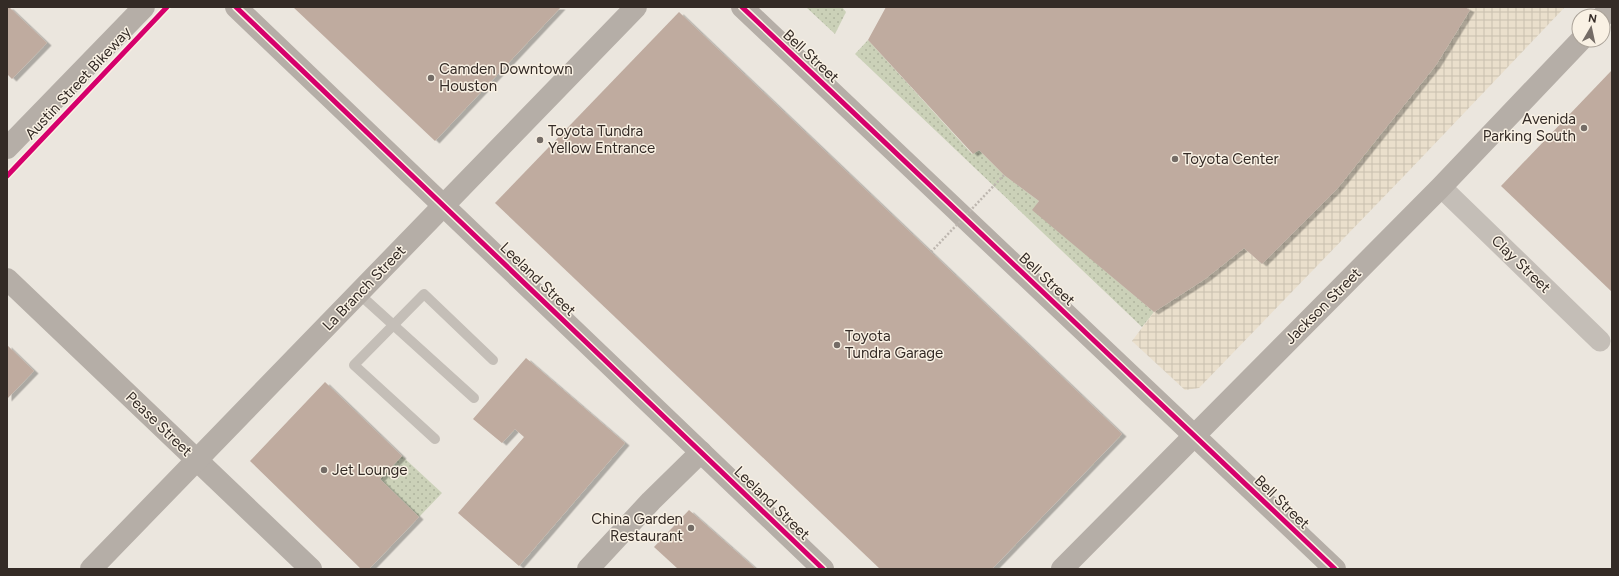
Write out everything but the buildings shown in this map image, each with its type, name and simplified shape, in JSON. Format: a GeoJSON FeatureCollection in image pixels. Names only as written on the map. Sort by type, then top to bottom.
{"type":"FeatureCollection","features":[{"type":"Feature","properties":{"kind":"street"},"geometry":{"type":"LineString","coordinates":[[7,148],[144,7]]}},
{"type":"Feature","properties":{"kind":"street","name":"Leeland Street"},"geometry":{"type":"LineString","coordinates":[[236,7],[823,569]]}},
{"type":"Feature","properties":{"kind":"street","name":"La Branch Street"},"geometry":{"type":"LineString","coordinates":[[91,569],[636,7]]}},
{"type":"Feature","properties":{"kind":"street","name":"Bell Street"},"geometry":{"type":"LineString","coordinates":[[742,7],[1334,569]]}},
{"type":"Feature","properties":{"kind":"street","name":"Jackson Street"},"geometry":{"type":"LineString","coordinates":[[1062,569],[1441,187],[1572,48]]}},
{"type":"Feature","properties":{"kind":"street","name":"Clay Street"},"geometry":{"type":"LineString","coordinates":[[1441,187],[1600,341]]}},
{"type":"Feature","properties":{"kind":"street","name":"Pease Street"},"geometry":{"type":"LineString","coordinates":[[7,279],[311,569]]}},
{"type":"Feature","properties":{"kind":"street"},"geometry":{"type":"LineString","coordinates":[[588,569],[651,502],[701,452]]}},
{"type":"Feature","properties":{"kind":"lane"},"geometry":{"type":"LineString","coordinates":[[358,293],[474,398]]}},
{"type":"Feature","properties":{"kind":"lane"},"geometry":{"type":"LineString","coordinates":[[435,439],[354,365],[424,294],[492,360]]}},
{"type":"Feature","properties":{"kind":"path"},"geometry":{"type":"LineString","coordinates":[[931,252],[1004,175]]}},
{"type":"Feature","properties":{"kind":"green space"},"geometry":{"type":"Polygon","coordinates":[[[806,7],[842,7],[846,12],[835,34],[806,7]]]}},
{"type":"Feature","properties":{"kind":"green space"},"geometry":{"type":"Polygon","coordinates":[[[868,40],[972,154],[979,150],[1004,175],[1039,201],[1033,210],[1154,312],[1142,327],[855,54],[868,40]]]}},
{"type":"Feature","properties":{"kind":"green space"},"geometry":{"type":"Polygon","coordinates":[[[402,456],[442,493],[419,517],[380,479],[402,456]]]}},
{"type":"Feature","properties":{"kind":"shaded area"},"geometry":{"type":"Polygon","coordinates":[[[1465,7],[1565,7],[1199,388],[1185,390],[1132,341],[1154,312],[1205,279],[1244,248],[1262,264],[1337,189],[1436,65],[1470,10],[1465,7]]]}},
{"type":"Feature","properties":{"kind":"cycle path","name":"Austin Street Bikeway"},"geometry":{"type":"LineString","coordinates":[[7,176],[167,7]]}},
{"type":"Feature","properties":{"kind":"cycle path"},"geometry":{"type":"LineString","coordinates":[[236,7],[823,569]]}},
{"type":"Feature","properties":{"kind":"cycle path"},"geometry":{"type":"LineString","coordinates":[[742,7],[1335,569]]}},
{"type":"Feature","properties":{"kind":"place","name":"Camden Downtown Houston"},"geometry":{"type":"Point","coordinates":[431,78]}},
{"type":"Feature","properties":{"kind":"place","name":"Avenida Parking South"},"geometry":{"type":"Point","coordinates":[1584,128]}},
{"type":"Feature","properties":{"kind":"place","name":"Toyota Tundra Yellow Entrance"},"geometry":{"type":"Point","coordinates":[540,140]}},
{"type":"Feature","properties":{"kind":"place","name":"Toyota Center"},"geometry":{"type":"Point","coordinates":[1175,159]}},
{"type":"Feature","properties":{"kind":"place","name":"Toyota Tundra Garage"},"geometry":{"type":"Point","coordinates":[837,345]}},
{"type":"Feature","properties":{"kind":"place","name":"Jet Lounge"},"geometry":{"type":"Point","coordinates":[324,470]}},
{"type":"Feature","properties":{"kind":"place","name":"China Garden Restaurant"},"geometry":{"type":"Point","coordinates":[691,528]}}]}
